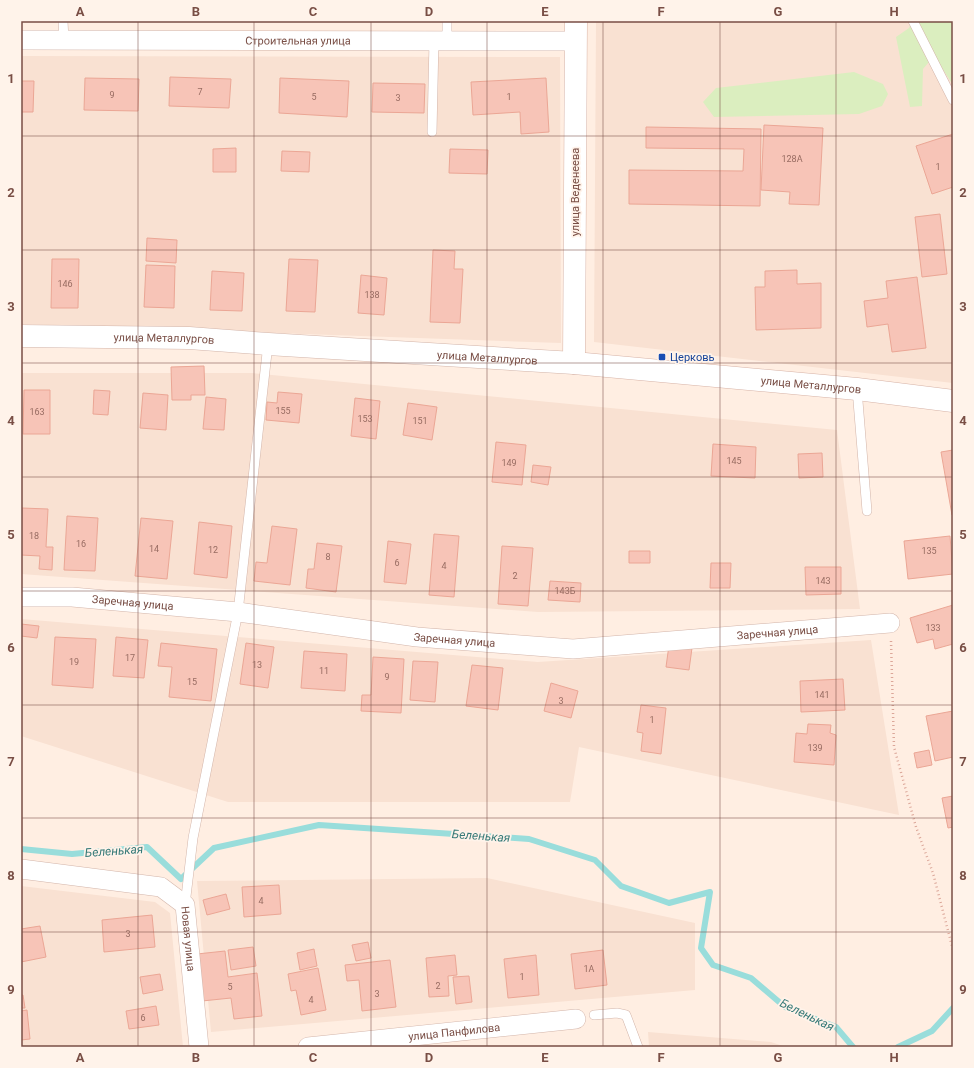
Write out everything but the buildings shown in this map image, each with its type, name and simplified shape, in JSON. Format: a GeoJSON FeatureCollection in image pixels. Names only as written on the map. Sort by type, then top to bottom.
{"type":"FeatureCollection","features":[{"type":"Feature","properties":{"kind":"main road","name":"улица Веденеева"},"geometry":{"type":"LineString","coordinates":[[574,363],[576,31]]}},
{"type":"Feature","properties":{"kind":"main road","name":"улица Металлургов"},"geometry":{"type":"LineString","coordinates":[[21,336],[189,338],[574,363],[857,389],[953,401]]}},
{"type":"Feature","properties":{"kind":"street","name":"Строительная улица"},"geometry":{"type":"LineString","coordinates":[[21,40],[440,40],[576,31]]}},
{"type":"Feature","properties":{"kind":"street","name":"Заречная улица"},"geometry":{"type":"LineString","coordinates":[[21,598],[72,597],[238,612],[417,637],[573,649],[890,624]]}},
{"type":"Feature","properties":{"kind":"street","name":"Новая улица"},"geometry":{"type":"LineString","coordinates":[[21,869],[161,887],[185,905],[199,1047]]}},
{"type":"Feature","properties":{"kind":"street","name":"улица Панфилова"},"geometry":{"type":"LineString","coordinates":[[308,1047],[585,1017]]}},
{"type":"Feature","properties":{"kind":"lane"},"geometry":{"type":"LineString","coordinates":[[63,21],[64,40]]}},
{"type":"Feature","properties":{"kind":"lane"},"geometry":{"type":"LineString","coordinates":[[432,132],[440,40],[447,21]]}},
{"type":"Feature","properties":{"kind":"lane"},"geometry":{"type":"LineString","coordinates":[[913,21],[953,100]]}},
{"type":"Feature","properties":{"kind":"lane"},"geometry":{"type":"LineString","coordinates":[[185,905],[193,838],[238,612],[268,344]]}},
{"type":"Feature","properties":{"kind":"lane"},"geometry":{"type":"LineString","coordinates":[[857,389],[867,511]]}},
{"type":"Feature","properties":{"kind":"lane"},"geometry":{"type":"LineString","coordinates":[[585,1017],[617,1013],[626,1015],[638,1047]]}},
{"type":"Feature","properties":{"kind":"path"},"geometry":{"type":"LineString","coordinates":[[890,624],[894,747],[916,827],[933,873],[953,950]]}},
{"type":"Feature","properties":{"kind":"shaded area"},"geometry":{"type":"Polygon","coordinates":[[[596,21],[953,21],[953,383],[594,342],[596,21]]]}},
{"type":"Feature","properties":{"kind":"shaded area"},"geometry":{"type":"Polygon","coordinates":[[[21,56],[560,57],[561,343],[21,324],[21,56]]]}},
{"type":"Feature","properties":{"kind":"shaded area"},"geometry":{"type":"Polygon","coordinates":[[[21,373],[252,373],[837,430],[860,609],[538,612],[21,574],[21,373]]]}},
{"type":"Feature","properties":{"kind":"shaded area"},"geometry":{"type":"Polygon","coordinates":[[[21,619],[538,662],[871,640],[899,815],[579,747],[570,802],[228,802],[21,736],[21,619]]]}},
{"type":"Feature","properties":{"kind":"shaded area"},"geometry":{"type":"Polygon","coordinates":[[[487,878],[695,923],[695,990],[211,1032],[197,881],[487,878]]]}},
{"type":"Feature","properties":{"kind":"shaded area"},"geometry":{"type":"Polygon","coordinates":[[[21,886],[155,902],[170,913],[183,1047],[21,1047],[21,886]]]}},
{"type":"Feature","properties":{"kind":"shaded area"},"geometry":{"type":"Polygon","coordinates":[[[648,1032],[771,1042],[786,1047],[649,1047],[648,1032]]]}},
{"type":"Feature","properties":{"kind":"green space"},"geometry":{"type":"Polygon","coordinates":[[[912,21],[953,21],[953,85],[938,62],[929,62],[923,69],[922,106],[910,107],[896,37],[909,28],[912,21]]]}},
{"type":"Feature","properties":{"kind":"green space"},"geometry":{"type":"Polygon","coordinates":[[[854,72],[883,84],[888,94],[882,106],[859,114],[714,117],[703,102],[716,88],[854,72]]]}},
{"type":"Feature","properties":{"kind":"waterway","name":"Беленькая"},"geometry":{"type":"LineString","coordinates":[[21,849],[72,854],[147,847],[181,879],[214,848],[319,825],[529,839],[595,860],[621,886],[669,903],[710,892],[701,948],[713,965],[751,978],[785,1007],[836,1027],[853,1047]]}},
{"type":"Feature","properties":{"kind":"waterway","name":"Беленькая"},"geometry":{"type":"LineString","coordinates":[[898,1047],[932,1031],[953,1008]]}},
{"type":"Feature","properties":{"kind":"place","name":"Церковь"},"geometry":{"type":"Point","coordinates":[662,357]}}]}
